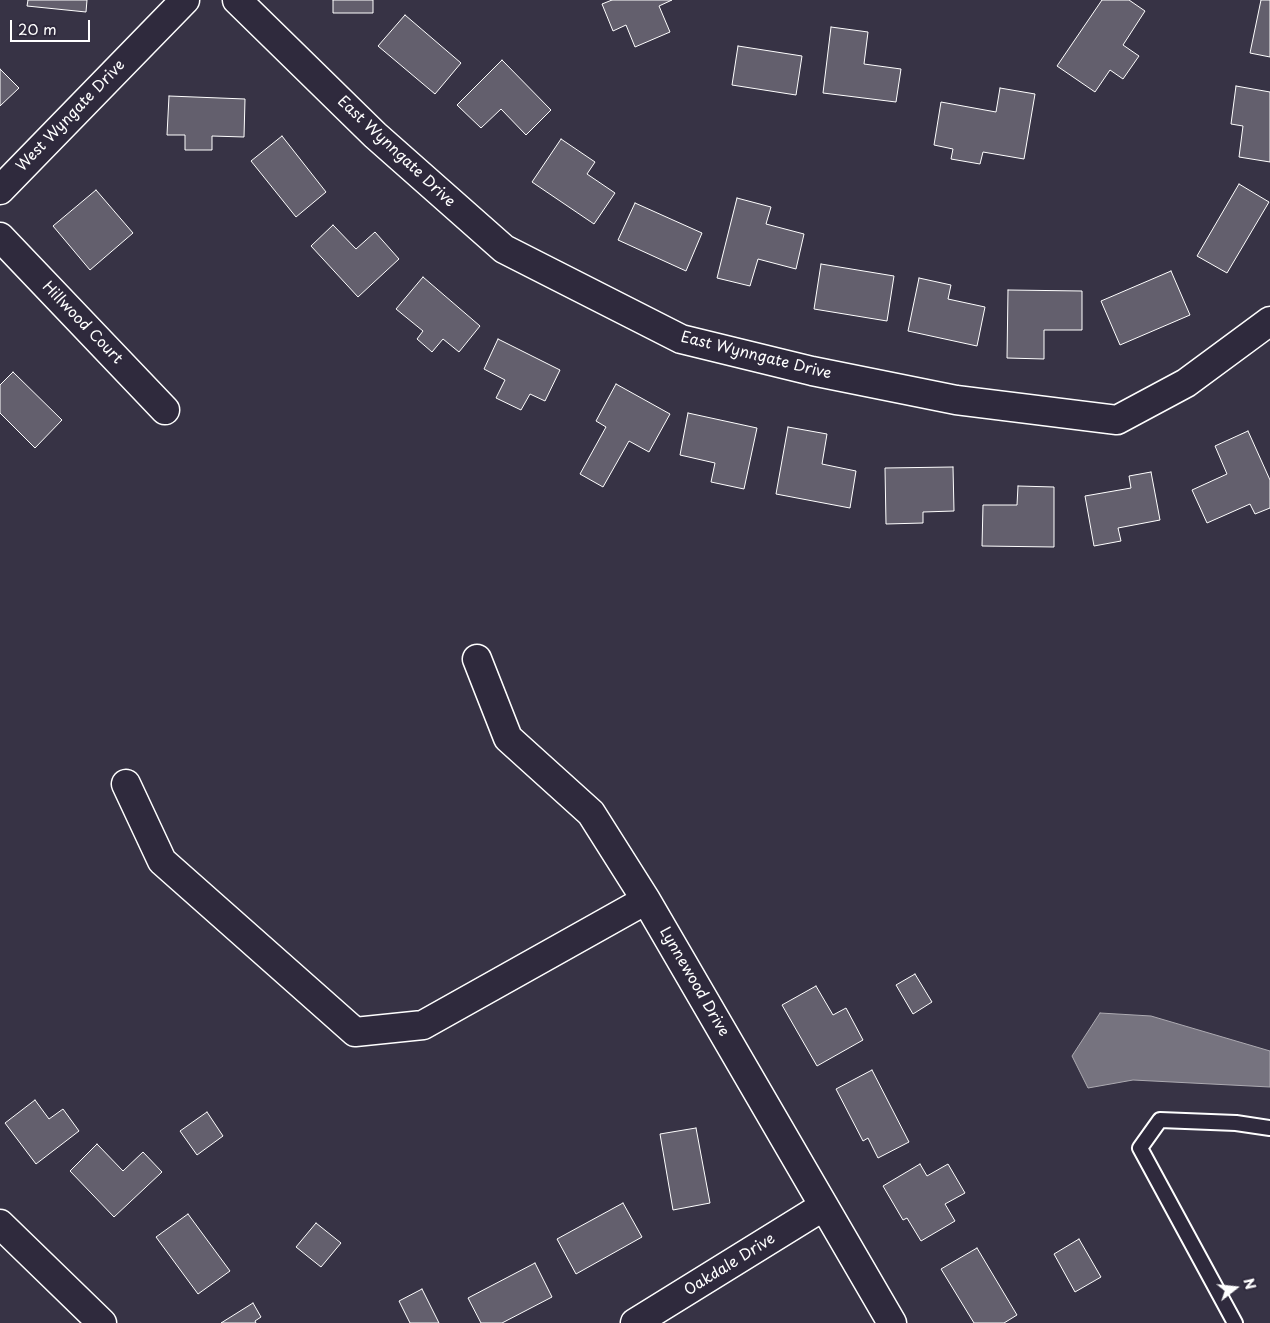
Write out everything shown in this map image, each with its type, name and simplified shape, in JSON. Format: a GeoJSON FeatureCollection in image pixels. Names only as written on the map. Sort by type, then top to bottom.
{"type":"FeatureCollection","features":[{"type":"Feature","properties":{"kind":"street","name":"West Wyngate Drive"},"geometry":{"type":"LineString","coordinates":[[0,190],[185,0]]}},
{"type":"Feature","properties":{"kind":"street","name":"East Wynngate Drive"},"geometry":{"type":"LineString","coordinates":[[237,0],[375,135],[504,250],[682,339],[812,371],[956,400],[1117,420],[1186,383],[1270,321]]}},
{"type":"Feature","properties":{"kind":"street","name":"Hillwood Court"},"geometry":{"type":"LineString","coordinates":[[0,236],[165,410]]}},
{"type":"Feature","properties":{"kind":"street","name":"Lynnewood Drive"},"geometry":{"type":"LineString","coordinates":[[477,659],[508,738],[591,813],[646,900],[892,1323]]}},
{"type":"Feature","properties":{"kind":"street"},"geometry":{"type":"LineString","coordinates":[[126,784],[162,861],[355,1032],[423,1024],[646,900]]}},
{"type":"Feature","properties":{"kind":"street","name":"Oakdale Drive"},"geometry":{"type":"LineString","coordinates":[[635,1323],[824,1206]]}},
{"type":"Feature","properties":{"kind":"street"},"geometry":{"type":"LineString","coordinates":[[0,1224],[102,1323]]}},
{"type":"Feature","properties":{"kind":"lane"},"geometry":{"type":"LineString","coordinates":[[1235,1323],[1140,1148],[1160,1120],[1236,1123],[1270,1128]]}},
{"type":"Feature","properties":{"kind":"shaded area"},"geometry":{"type":"Polygon","coordinates":[[[1100,1013],[1151,1016],[1270,1051],[1270,1087],[1133,1080],[1088,1088],[1072,1056],[1100,1013]]]}},
{"type":"Feature","properties":{"kind":"building"},"geometry":{"type":"Polygon","coordinates":[[[28,0],[87,0],[86,12],[27,6],[28,0]]]}},
{"type":"Feature","properties":{"kind":"building"},"geometry":{"type":"Polygon","coordinates":[[[333,0],[373,0],[373,13],[333,13],[333,0]]]}},
{"type":"Feature","properties":{"kind":"building"},"geometry":{"type":"Polygon","coordinates":[[[612,0],[672,0],[659,6],[670,32],[635,47],[626,25],[613,31],[602,4],[612,0]]]}},
{"type":"Feature","properties":{"kind":"building"},"geometry":{"type":"Polygon","coordinates":[[[1102,0],[1129,0],[1145,11],[1123,45],[1139,56],[1123,79],[1110,70],[1095,92],[1057,66],[1102,0]]]}},
{"type":"Feature","properties":{"kind":"building"},"geometry":{"type":"Polygon","coordinates":[[[1261,0],[1270,0],[1270,57],[1250,53],[1261,0]]]}},
{"type":"Feature","properties":{"kind":"building"},"geometry":{"type":"Polygon","coordinates":[[[405,15],[461,63],[435,94],[378,46],[405,15]]]}},
{"type":"Feature","properties":{"kind":"building"},"geometry":{"type":"Polygon","coordinates":[[[831,27],[868,32],[864,64],[901,69],[896,102],[823,93],[831,27]]]}},
{"type":"Feature","properties":{"kind":"building"},"geometry":{"type":"Polygon","coordinates":[[[738,46],[802,56],[796,95],[732,85],[738,46]]]}},
{"type":"Feature","properties":{"kind":"building"},"geometry":{"type":"Polygon","coordinates":[[[502,60],[551,110],[526,135],[501,109],[481,128],[457,105],[502,60]]]}},
{"type":"Feature","properties":{"kind":"building"},"geometry":{"type":"Polygon","coordinates":[[[0,69],[19,88],[0,106],[0,69]]]}},
{"type":"Feature","properties":{"kind":"building"},"geometry":{"type":"Polygon","coordinates":[[[1236,86],[1270,92],[1270,162],[1239,157],[1243,126],[1231,124],[1236,86]]]}},
{"type":"Feature","properties":{"kind":"building"},"geometry":{"type":"Polygon","coordinates":[[[1000,88],[1035,94],[1024,159],[983,152],[980,164],[951,159],[953,149],[934,145],[941,102],[996,112],[1000,88]]]}},
{"type":"Feature","properties":{"kind":"building"},"geometry":{"type":"Polygon","coordinates":[[[169,96],[245,99],[244,137],[212,136],[212,150],[185,150],[185,135],[167,135],[169,96]]]}},
{"type":"Feature","properties":{"kind":"building"},"geometry":{"type":"Polygon","coordinates":[[[282,136],[326,192],[296,217],[251,161],[282,136]]]}},
{"type":"Feature","properties":{"kind":"building"},"geometry":{"type":"Polygon","coordinates":[[[561,139],[595,162],[587,174],[615,193],[594,224],[532,182],[561,139]]]}},
{"type":"Feature","properties":{"kind":"building"},"geometry":{"type":"Polygon","coordinates":[[[1239,184],[1269,202],[1227,273],[1197,256],[1239,184]]]}},
{"type":"Feature","properties":{"kind":"building"},"geometry":{"type":"Polygon","coordinates":[[[96,190],[133,233],[90,270],[53,226],[96,190]]]}},
{"type":"Feature","properties":{"kind":"building"},"geometry":{"type":"Polygon","coordinates":[[[737,198],[771,207],[766,224],[804,234],[796,269],[758,259],[750,286],[717,278],[737,198]]]}},
{"type":"Feature","properties":{"kind":"building"},"geometry":{"type":"Polygon","coordinates":[[[635,203],[702,233],[686,271],[618,240],[635,203]]]}},
{"type":"Feature","properties":{"kind":"building"},"geometry":{"type":"Polygon","coordinates":[[[333,225],[356,249],[375,232],[399,259],[358,297],[311,246],[333,225]]]}},
{"type":"Feature","properties":{"kind":"building"},"geometry":{"type":"Polygon","coordinates":[[[821,264],[894,276],[887,321],[814,309],[821,264]]]}},
{"type":"Feature","properties":{"kind":"building"},"geometry":{"type":"Polygon","coordinates":[[[1171,271],[1190,315],[1120,345],[1101,301],[1171,271]]]}},
{"type":"Feature","properties":{"kind":"building"},"geometry":{"type":"Polygon","coordinates":[[[423,277],[480,326],[459,352],[443,339],[432,352],[417,339],[423,331],[396,309],[423,277]]]}},
{"type":"Feature","properties":{"kind":"building"},"geometry":{"type":"Polygon","coordinates":[[[919,278],[951,285],[948,299],[985,307],[977,346],[908,331],[919,278]]]}},
{"type":"Feature","properties":{"kind":"building"},"geometry":{"type":"Polygon","coordinates":[[[1008,290],[1082,291],[1082,330],[1044,330],[1044,359],[1007,358],[1008,290]]]}},
{"type":"Feature","properties":{"kind":"building"},"geometry":{"type":"Polygon","coordinates":[[[498,339],[560,370],[545,401],[530,394],[521,410],[496,398],[505,380],[484,369],[498,339]]]}},
{"type":"Feature","properties":{"kind":"building"},"geometry":{"type":"Polygon","coordinates":[[[13,372],[62,420],[35,448],[0,413],[0,385],[13,372]]]}},
{"type":"Feature","properties":{"kind":"building"},"geometry":{"type":"Polygon","coordinates":[[[616,384],[670,414],[649,452],[629,441],[603,487],[580,474],[606,427],[596,421],[616,384]]]}},
{"type":"Feature","properties":{"kind":"building"},"geometry":{"type":"Polygon","coordinates":[[[688,413],[757,428],[744,489],[711,482],[715,463],[680,455],[688,413]]]}},
{"type":"Feature","properties":{"kind":"building"},"geometry":{"type":"Polygon","coordinates":[[[788,427],[827,434],[822,464],[856,471],[850,508],[776,494],[788,427]]]}},
{"type":"Feature","properties":{"kind":"building"},"geometry":{"type":"Polygon","coordinates":[[[1248,431],[1270,480],[1270,508],[1255,514],[1250,504],[1207,523],[1192,490],[1227,474],[1215,446],[1248,431]]]}},
{"type":"Feature","properties":{"kind":"building"},"geometry":{"type":"Polygon","coordinates":[[[953,467],[954,511],[923,512],[923,523],[886,524],[885,468],[953,467]]]}},
{"type":"Feature","properties":{"kind":"building"},"geometry":{"type":"Polygon","coordinates":[[[1151,472],[1160,520],[1118,528],[1121,541],[1094,546],[1085,496],[1131,488],[1129,476],[1151,472]]]}},
{"type":"Feature","properties":{"kind":"building"},"geometry":{"type":"Polygon","coordinates":[[[1018,486],[1054,487],[1054,547],[982,546],[983,505],[1017,505],[1018,486]]]}},
{"type":"Feature","properties":{"kind":"building"},"geometry":{"type":"Polygon","coordinates":[[[915,974],[932,1002],[913,1014],[896,985],[915,974]]]}},
{"type":"Feature","properties":{"kind":"building"},"geometry":{"type":"Polygon","coordinates":[[[816,986],[833,1015],[846,1008],[863,1040],[817,1066],[782,1005],[816,986]]]}},
{"type":"Feature","properties":{"kind":"building"},"geometry":{"type":"Polygon","coordinates":[[[872,1070],[909,1142],[878,1158],[868,1138],[863,1141],[836,1089],[872,1070]]]}},
{"type":"Feature","properties":{"kind":"building"},"geometry":{"type":"Polygon","coordinates":[[[35,1100],[49,1119],[63,1109],[79,1131],[36,1164],[5,1123],[35,1100]]]}},
{"type":"Feature","properties":{"kind":"building"},"geometry":{"type":"Polygon","coordinates":[[[207,1112],[223,1136],[197,1155],[180,1131],[207,1112]]]}},
{"type":"Feature","properties":{"kind":"building"},"geometry":{"type":"Polygon","coordinates":[[[696,1128],[710,1203],[673,1210],[660,1134],[696,1128]]]}},
{"type":"Feature","properties":{"kind":"building"},"geometry":{"type":"Polygon","coordinates":[[[97,1144],[123,1171],[143,1152],[162,1172],[114,1217],[70,1171],[97,1144]]]}},
{"type":"Feature","properties":{"kind":"building"},"geometry":{"type":"Polygon","coordinates":[[[920,1164],[927,1176],[948,1164],[965,1193],[945,1204],[955,1221],[921,1241],[907,1218],[903,1220],[883,1186],[920,1164]]]}},
{"type":"Feature","properties":{"kind":"building"},"geometry":{"type":"Polygon","coordinates":[[[623,1203],[642,1237],[576,1274],[557,1239],[623,1203]]]}},
{"type":"Feature","properties":{"kind":"building"},"geometry":{"type":"Polygon","coordinates":[[[188,1214],[230,1271],[198,1294],[156,1237],[188,1214]]]}},
{"type":"Feature","properties":{"kind":"building"},"geometry":{"type":"Polygon","coordinates":[[[316,1223],[341,1243],[321,1267],[296,1247],[316,1223]]]}},
{"type":"Feature","properties":{"kind":"building"},"geometry":{"type":"Polygon","coordinates":[[[1079,1239],[1101,1277],[1075,1292],[1054,1254],[1079,1239]]]}},
{"type":"Feature","properties":{"kind":"building"},"geometry":{"type":"Polygon","coordinates":[[[977,1248],[1017,1315],[1004,1323],[974,1323],[941,1269],[977,1248]]]}},
{"type":"Feature","properties":{"kind":"building"},"geometry":{"type":"Polygon","coordinates":[[[535,1263],[552,1297],[502,1323],[481,1323],[468,1298],[535,1263]]]}},
{"type":"Feature","properties":{"kind":"building"},"geometry":{"type":"Polygon","coordinates":[[[422,1289],[439,1323],[410,1323],[399,1301],[422,1289]]]}},
{"type":"Feature","properties":{"kind":"building"},"geometry":{"type":"Polygon","coordinates":[[[253,1303],[261,1317],[255,1321],[256,1323],[221,1323],[253,1303]]]}}]}
